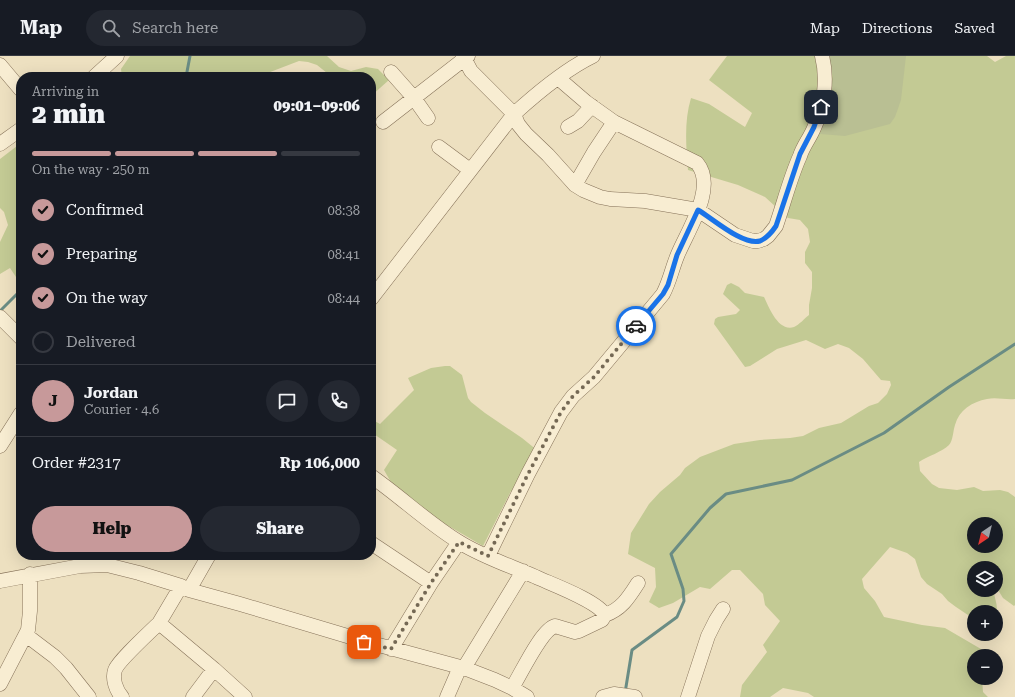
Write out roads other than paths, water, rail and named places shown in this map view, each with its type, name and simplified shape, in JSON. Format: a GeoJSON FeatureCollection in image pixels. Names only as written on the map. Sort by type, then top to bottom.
{"type":"FeatureCollection","features":[{"type":"Feature","properties":{"kind":"street"},"geometry":{"type":"LineString","coordinates":[[99,72],[117,56]]}},
{"type":"Feature","properties":{"kind":"street"},"geometry":{"type":"LineString","coordinates":[[376,292],[514,114],[558,78],[593,56]]}},
{"type":"Feature","properties":{"kind":"street"},"geometry":{"type":"LineString","coordinates":[[383,122],[465,57],[471,72],[514,114],[518,124],[526,134],[548,154],[575,185],[600,197],[619,200],[645,201],[698,210],[746,240],[758,241],[768,236],[776,226],[800,154],[814,127],[821,107],[825,87],[825,67],[822,56]]}},
{"type":"Feature","properties":{"kind":"street"},"geometry":{"type":"LineString","coordinates":[[0,65],[16,84]]}},
{"type":"Feature","properties":{"kind":"street"},"geometry":{"type":"LineString","coordinates":[[391,72],[414,98],[428,118]]}},
{"type":"Feature","properties":{"kind":"street"},"geometry":{"type":"LineString","coordinates":[[488,556],[528,474],[561,412],[573,396],[594,377],[663,294],[668,285],[677,255],[698,210],[703,195],[704,178],[701,168],[697,163],[614,122],[558,78]]}},
{"type":"Feature","properties":{"kind":"street"},"geometry":{"type":"LineString","coordinates":[[568,126],[578,121],[592,106]]}},
{"type":"Feature","properties":{"kind":"street"},"geometry":{"type":"LineString","coordinates":[[575,185],[594,152],[614,122]]}},
{"type":"Feature","properties":{"kind":"street"},"geometry":{"type":"LineString","coordinates":[[0,144],[16,133]]}},
{"type":"Feature","properties":{"kind":"street"},"geometry":{"type":"LineString","coordinates":[[439,147],[470,170]]}},
{"type":"Feature","properties":{"kind":"street"},"geometry":{"type":"LineString","coordinates":[[0,317],[16,333]]}},
{"type":"Feature","properties":{"kind":"street"},"geometry":{"type":"LineString","coordinates":[[0,446],[16,421]]}},
{"type":"Feature","properties":{"kind":"street"},"geometry":{"type":"LineString","coordinates":[[376,480],[438,528],[459,542],[523,572],[577,594],[601,609],[605,614]]}},
{"type":"Feature","properties":{"kind":"street"},"geometry":{"type":"LineString","coordinates":[[391,649],[431,583],[459,542]]}},
{"type":"Feature","properties":{"kind":"street"},"geometry":{"type":"LineString","coordinates":[[376,546],[431,583]]}},
{"type":"Feature","properties":{"kind":"street"},"geometry":{"type":"LineString","coordinates":[[122,697],[117,690],[114,677],[118,666],[159,623],[205,560]]}},
{"type":"Feature","properties":{"kind":"street"},"geometry":{"type":"LineString","coordinates":[[0,581],[30,574],[80,566],[107,565],[391,649],[462,668],[496,680],[527,697]]}},
{"type":"Feature","properties":{"kind":"street"},"geometry":{"type":"LineString","coordinates":[[447,697],[462,668],[523,572]]}},
{"type":"Feature","properties":{"kind":"street"},"geometry":{"type":"LineString","coordinates":[[0,684],[26,635],[30,616],[30,574]]}},
{"type":"Feature","properties":{"kind":"street"},"geometry":{"type":"LineString","coordinates":[[512,688],[547,630],[555,626],[575,632],[602,620],[605,614],[622,606],[638,583]]}},
{"type":"Feature","properties":{"kind":"street"},"geometry":{"type":"LineString","coordinates":[[688,697],[708,636],[723,609]]}},
{"type":"Feature","properties":{"kind":"street"},"geometry":{"type":"LineString","coordinates":[[159,623],[214,668],[245,697]]}},
{"type":"Feature","properties":{"kind":"street"},"geometry":{"type":"LineString","coordinates":[[26,635],[56,657],[90,697]]}},
{"type":"Feature","properties":{"kind":"street"},"geometry":{"type":"LineString","coordinates":[[193,697],[214,668]]}},
{"type":"Feature","properties":{"kind":"street"},"geometry":{"type":"LineString","coordinates":[[609,696],[633,697]]}},
{"type":"Feature","properties":{"kind":"waterway"},"geometry":{"type":"LineString","coordinates":[[187,72],[190,56]]}},
{"type":"Feature","properties":{"kind":"waterway"},"geometry":{"type":"LineString","coordinates":[[0,311],[16,295]]}},
{"type":"Feature","properties":{"kind":"waterway"},"geometry":{"type":"LineString","coordinates":[[625,693],[632,650],[677,617],[684,601],[683,589],[671,554],[710,508],[726,494],[792,480],[884,433],[949,387],[1015,344]]}}]}
